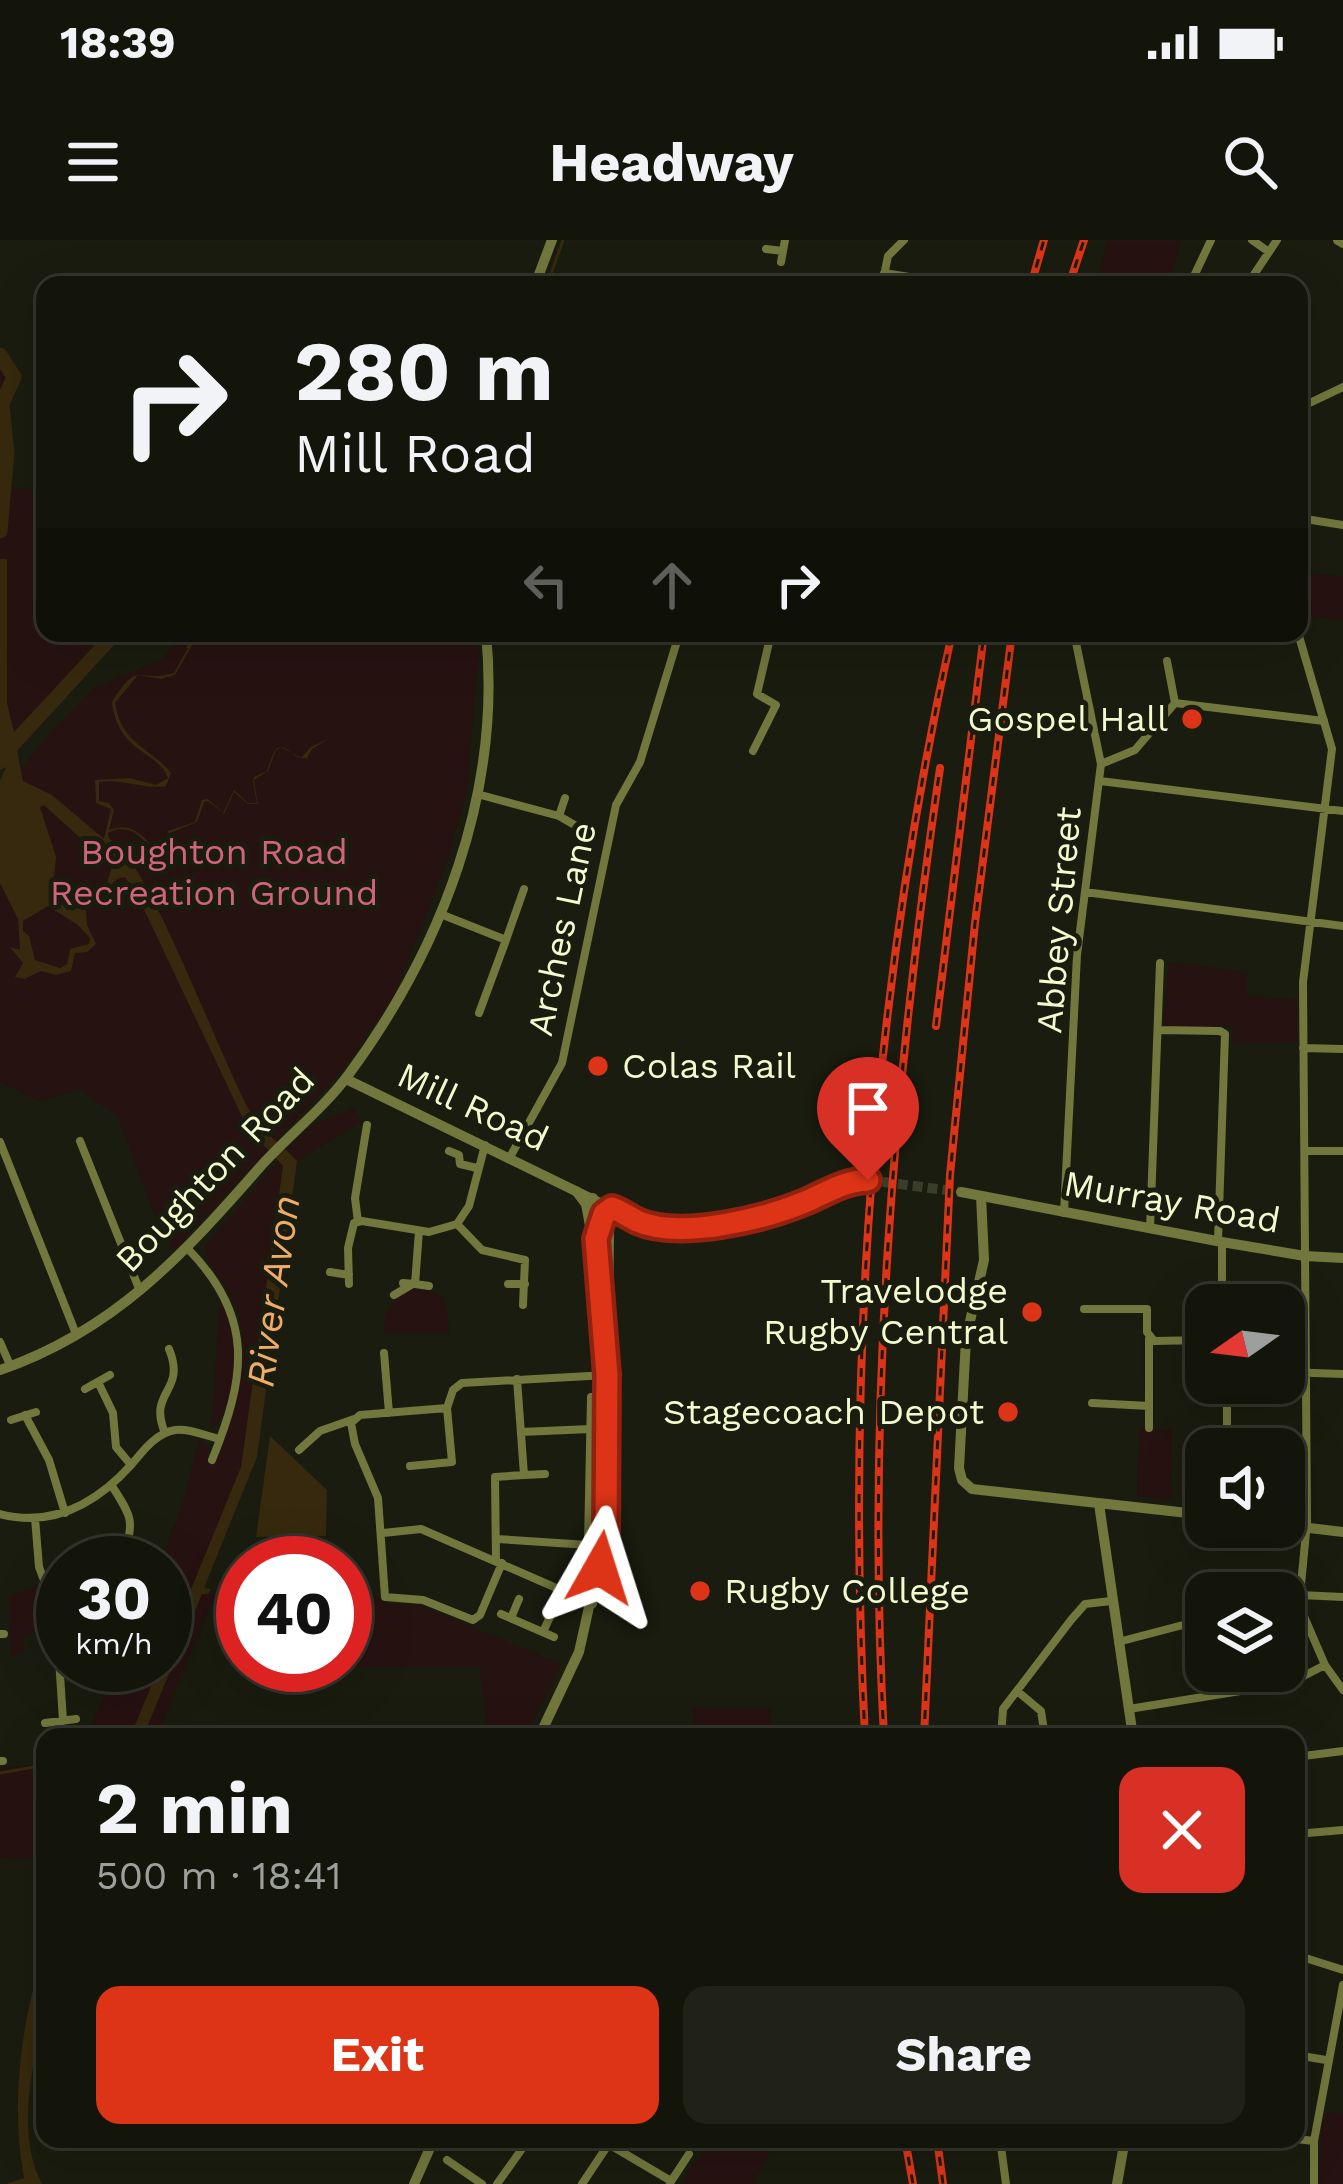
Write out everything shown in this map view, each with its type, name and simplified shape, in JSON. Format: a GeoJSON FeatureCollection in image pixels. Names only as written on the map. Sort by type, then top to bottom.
{"type":"FeatureCollection","features":[{"type":"Feature","properties":{"kind":"street"},"geometry":{"type":"LineString","coordinates":[[539,276],[552,240]]}},
{"type":"Feature","properties":{"kind":"street"},"geometry":{"type":"LineString","coordinates":[[884,276],[888,256],[904,240]]}},
{"type":"Feature","properties":{"kind":"street"},"geometry":{"type":"LineString","coordinates":[[1196,276],[1211,240]]}},
{"type":"Feature","properties":{"kind":"street"},"geometry":{"type":"LineString","coordinates":[[1252,240],[1269,252]]}},
{"type":"Feature","properties":{"kind":"street"},"geometry":{"type":"LineString","coordinates":[[1253,276],[1277,240]]}},
{"type":"Feature","properties":{"kind":"street"},"geometry":{"type":"LineString","coordinates":[[766,249],[783,251]]}},
{"type":"Feature","properties":{"kind":"street"},"geometry":{"type":"LineString","coordinates":[[884,273],[903,276]]}},
{"type":"Feature","properties":{"kind":"street"},"geometry":{"type":"LineString","coordinates":[[1308,404],[1343,387]]}},
{"type":"Feature","properties":{"kind":"street"},"geometry":{"type":"LineString","coordinates":[[1308,519],[1343,525]]}},
{"type":"Feature","properties":{"kind":"street","name":"Boughton Road"},"geometry":{"type":"LineString","coordinates":[[5,1369],[76,1336],[141,1292],[188,1249],[346,1079],[403,995],[443,915],[477,794],[487,705],[485,642]]}},
{"type":"Feature","properties":{"kind":"street","name":"Arches Lane"},"geometry":{"type":"LineString","coordinates":[[510,1157],[562,1063],[616,805],[640,762],[677,642]]}},
{"type":"Feature","properties":{"kind":"street"},"geometry":{"type":"LineString","coordinates":[[753,752],[776,705],[757,694],[769,642]]}},
{"type":"Feature","properties":{"kind":"street","name":"Abbey Street"},"geometry":{"type":"LineString","coordinates":[[1064,1214],[1077,955],[1101,764],[1076,642]]}},
{"type":"Feature","properties":{"kind":"street"},"geometry":{"type":"LineString","coordinates":[[1301,642],[1332,749],[1303,982],[1307,1372],[1302,1572]]}},
{"type":"Feature","properties":{"kind":"street"},"geometry":{"type":"LineString","coordinates":[[1167,661],[1175,703]]}},
{"type":"Feature","properties":{"kind":"street"},"geometry":{"type":"LineString","coordinates":[[1101,764],[1136,750],[1175,703]]}},
{"type":"Feature","properties":{"kind":"street"},"geometry":{"type":"LineString","coordinates":[[1175,703],[1324,721]]}},
{"type":"Feature","properties":{"kind":"street"},"geometry":{"type":"LineString","coordinates":[[1100,782],[1343,811]]}},
{"type":"Feature","properties":{"kind":"street"},"geometry":{"type":"LineString","coordinates":[[477,794],[559,816],[584,832]]}},
{"type":"Feature","properties":{"kind":"street"},"geometry":{"type":"LineString","coordinates":[[559,816],[565,798]]}},
{"type":"Feature","properties":{"kind":"street"},"geometry":{"type":"LineString","coordinates":[[479,1013],[524,889]]}},
{"type":"Feature","properties":{"kind":"street"},"geometry":{"type":"LineString","coordinates":[[1085,892],[1343,926]]}},
{"type":"Feature","properties":{"kind":"street"},"geometry":{"type":"LineString","coordinates":[[443,915],[506,940]]}},
{"type":"Feature","properties":{"kind":"street"},"geometry":{"type":"LineString","coordinates":[[1150,1229],[1160,963]]}},
{"type":"Feature","properties":{"kind":"street"},"geometry":{"type":"LineString","coordinates":[[1158,1030],[1220,1030],[1225,1034],[1222,1284]]}},
{"type":"Feature","properties":{"kind":"street"},"geometry":{"type":"LineString","coordinates":[[1303,1048],[1343,1049]]}},
{"type":"Feature","properties":{"kind":"street","name":"Mill Road"},"geometry":{"type":"LineString","coordinates":[[346,1079],[485,1144],[590,1201]]}},
{"type":"Feature","properties":{"kind":"street"},"geometry":{"type":"LineString","coordinates":[[358,1222],[355,1198],[367,1125]]}},
{"type":"Feature","properties":{"kind":"street"},"geometry":{"type":"LineString","coordinates":[[0,1142],[76,1336]]}},
{"type":"Feature","properties":{"kind":"street"},"geometry":{"type":"LineString","coordinates":[[330,1273],[349,1280],[351,1226],[358,1222],[418,1231],[441,1231],[457,1224],[470,1205],[485,1144]]}},
{"type":"Feature","properties":{"kind":"street"},"geometry":{"type":"LineString","coordinates":[[80,1148],[141,1292]]}},
{"type":"Feature","properties":{"kind":"street","name":"Mill Road"},"geometry":{"type":"LineString","coordinates":[[449,1150],[459,1155],[460,1164],[477,1168]]}},
{"type":"Feature","properties":{"kind":"street"},"geometry":{"type":"LineString","coordinates":[[1306,1150],[1343,1151]]}},
{"type":"Feature","properties":{"kind":"street"},"geometry":{"type":"LineString","coordinates":[[590,1201],[637,1221],[691,1228],[730,1224],[868,1180]]}},
{"type":"Feature","properties":{"kind":"street"},"geometry":{"type":"LineString","coordinates":[[961,1192],[990,1198],[981,1229],[983,1271],[966,1339],[962,1480],[972,1489],[1185,1513]]}},
{"type":"Feature","properties":{"kind":"street","name":"Murray Road"},"geometry":{"type":"LineString","coordinates":[[990,1198],[1220,1242],[1343,1258]]}},
{"type":"Feature","properties":{"kind":"street"},"geometry":{"type":"LineString","coordinates":[[543,1728],[579,1652],[606,1530],[605,1331],[590,1201]]}},
{"type":"Feature","properties":{"kind":"street"},"geometry":{"type":"LineString","coordinates":[[605,1331],[614,1224],[608,1211]]}},
{"type":"Feature","properties":{"kind":"street"},"geometry":{"type":"LineString","coordinates":[[596,1242],[608,1211]]}},
{"type":"Feature","properties":{"kind":"street"},"geometry":{"type":"LineString","coordinates":[[614,1224],[637,1221]]}},
{"type":"Feature","properties":{"kind":"street"},"geometry":{"type":"LineString","coordinates":[[457,1224],[482,1250],[525,1260],[523,1305]]}},
{"type":"Feature","properties":{"kind":"street"},"geometry":{"type":"LineString","coordinates":[[410,1284],[418,1231]]}},
{"type":"Feature","properties":{"kind":"street"},"geometry":{"type":"LineString","coordinates":[[188,1249],[225,1294],[238,1338],[238,1371],[212,1460]]}},
{"type":"Feature","properties":{"kind":"street"},"geometry":{"type":"LineString","coordinates":[[1209,1273],[1222,1273]]}},
{"type":"Feature","properties":{"kind":"street"},"geometry":{"type":"LineString","coordinates":[[394,1295],[410,1284],[429,1286]]}},
{"type":"Feature","properties":{"kind":"street"},"geometry":{"type":"LineString","coordinates":[[508,1284],[525,1284]]}},
{"type":"Feature","properties":{"kind":"street"},"geometry":{"type":"LineString","coordinates":[[1084,1309],[1147,1309],[1149,1428]]}},
{"type":"Feature","properties":{"kind":"street"},"geometry":{"type":"LineString","coordinates":[[1149,1338],[1185,1339]]}},
{"type":"Feature","properties":{"kind":"street"},"geometry":{"type":"LineString","coordinates":[[0,1342],[5,1369]]}},
{"type":"Feature","properties":{"kind":"street"},"geometry":{"type":"LineString","coordinates":[[166,1433],[158,1411],[175,1380],[169,1349]]}},
{"type":"Feature","properties":{"kind":"street"},"geometry":{"type":"LineString","coordinates":[[384,1353],[389,1413]]}},
{"type":"Feature","properties":{"kind":"street"},"geometry":{"type":"LineString","coordinates":[[1307,1372],[1343,1374]]}},
{"type":"Feature","properties":{"kind":"street"},"geometry":{"type":"LineString","coordinates":[[85,1389],[110,1375]]}},
{"type":"Feature","properties":{"kind":"street"},"geometry":{"type":"LineString","coordinates":[[410,1466],[452,1462],[447,1408],[453,1390],[462,1383],[607,1375]]}},
{"type":"Feature","properties":{"kind":"street"},"geometry":{"type":"LineString","coordinates":[[517,1379],[524,1475]]}},
{"type":"Feature","properties":{"kind":"street"},"geometry":{"type":"LineString","coordinates":[[98,1382],[113,1412],[116,1448],[131,1465]]}},
{"type":"Feature","properties":{"kind":"street"},"geometry":{"type":"LineString","coordinates":[[583,1574],[590,1529],[591,1397]]}},
{"type":"Feature","properties":{"kind":"street"},"geometry":{"type":"LineString","coordinates":[[1092,1402],[1149,1406]]}},
{"type":"Feature","properties":{"kind":"street"},"geometry":{"type":"LineString","coordinates":[[299,1450],[304,1439],[339,1422],[447,1408]]}},
{"type":"Feature","properties":{"kind":"street"},"geometry":{"type":"LineString","coordinates":[[11,1420],[36,1412]]}},
{"type":"Feature","properties":{"kind":"street"},"geometry":{"type":"LineString","coordinates":[[25,1415],[49,1460],[65,1513]]}},
{"type":"Feature","properties":{"kind":"street"},"geometry":{"type":"LineString","coordinates":[[354,1419],[355,1444],[375,1487],[383,1532],[385,1597],[422,1600],[464,1619],[480,1615],[499,1562],[495,1477],[545,1474]]}},
{"type":"Feature","properties":{"kind":"street"},"geometry":{"type":"LineString","coordinates":[[521,1432],[590,1429]]}},
{"type":"Feature","properties":{"kind":"street"},"geometry":{"type":"LineString","coordinates":[[0,1514],[35,1519],[65,1513],[94,1499],[166,1433],[178,1430],[220,1439]]}},
{"type":"Feature","properties":{"kind":"street"},"geometry":{"type":"LineString","coordinates":[[112,1486],[132,1522],[129,1536]]}},
{"type":"Feature","properties":{"kind":"street"},"geometry":{"type":"LineString","coordinates":[[1099,1504],[1132,1728]]}},
{"type":"Feature","properties":{"kind":"street"},"geometry":{"type":"LineString","coordinates":[[35,1519],[39,1567],[56,1612],[63,1720]]}},
{"type":"Feature","properties":{"kind":"street"},"geometry":{"type":"LineString","coordinates":[[1306,1528],[1343,1532]]}},
{"type":"Feature","properties":{"kind":"street"},"geometry":{"type":"LineString","coordinates":[[383,1532],[421,1529],[593,1604]]}},
{"type":"Feature","properties":{"kind":"street"},"geometry":{"type":"LineString","coordinates":[[497,1539],[588,1546]]}},
{"type":"Feature","properties":{"kind":"street"},"geometry":{"type":"LineString","coordinates":[[543,1633],[561,1593]]}},
{"type":"Feature","properties":{"kind":"street"},"geometry":{"type":"LineString","coordinates":[[1305,1595],[1343,1598]]}},
{"type":"Feature","properties":{"kind":"street"},"geometry":{"type":"LineString","coordinates":[[519,1599],[506,1616],[554,1637]]}},
{"type":"Feature","properties":{"kind":"street"},"geometry":{"type":"LineString","coordinates":[[1002,1728],[1004,1709],[1085,1604],[1111,1601]]}},
{"type":"Feature","properties":{"kind":"street"},"geometry":{"type":"LineString","coordinates":[[1305,1618],[1325,1665],[1343,1690]]}},
{"type":"Feature","properties":{"kind":"street"},"geometry":{"type":"LineString","coordinates":[[1118,1642],[1185,1624]]}},
{"type":"Feature","properties":{"kind":"street"},"geometry":{"type":"LineString","coordinates":[[1130,1709],[1291,1683],[1325,1665]]}},
{"type":"Feature","properties":{"kind":"street"},"geometry":{"type":"LineString","coordinates":[[1017,1691],[1041,1711],[1044,1728]]}},
{"type":"Feature","properties":{"kind":"street"},"geometry":{"type":"LineString","coordinates":[[45,1723],[76,1719]]}},
{"type":"Feature","properties":{"kind":"street"},"geometry":{"type":"LineString","coordinates":[[1305,1756],[1343,1750]]}},
{"type":"Feature","properties":{"kind":"street"},"geometry":{"type":"LineString","coordinates":[[1305,1833],[1343,1830]]}},
{"type":"Feature","properties":{"kind":"street"},"geometry":{"type":"LineString","coordinates":[[1305,1958],[1343,1970]]}},
{"type":"Feature","properties":{"kind":"street"},"geometry":{"type":"LineString","coordinates":[[1314,2184],[1314,2141],[1343,1985]]}},
{"type":"Feature","properties":{"kind":"street"},"geometry":{"type":"LineString","coordinates":[[1305,2056],[1326,2060]]}},
{"type":"Feature","properties":{"kind":"street"},"geometry":{"type":"LineString","coordinates":[[1305,2140],[1314,2141]]}},
{"type":"Feature","properties":{"kind":"street"},"geometry":{"type":"LineString","coordinates":[[414,2184],[430,2148]]}},
{"type":"Feature","properties":{"kind":"street"},"geometry":{"type":"LineString","coordinates":[[497,2184],[523,2148]]}},
{"type":"Feature","properties":{"kind":"street"},"geometry":{"type":"LineString","coordinates":[[582,2184],[601,2148]]}},
{"type":"Feature","properties":{"kind":"street"},"geometry":{"type":"LineString","coordinates":[[614,2148],[670,2182],[689,2154]]}},
{"type":"Feature","properties":{"kind":"street"},"geometry":{"type":"LineString","coordinates":[[1001,2148],[1006,2184]]}},
{"type":"Feature","properties":{"kind":"street"},"geometry":{"type":"LineString","coordinates":[[1118,2184],[1124,2148]]}},
{"type":"Feature","properties":{"kind":"street"},"geometry":{"type":"LineString","coordinates":[[447,2160],[482,2184]]}},
{"type":"Feature","properties":{"kind":"green space"},"geometry":{"type":"Polygon","coordinates":[[[1109,240],[1181,240],[1173,271],[1162,276],[1098,276],[1109,240]]]}},
{"type":"Feature","properties":{"kind":"green space"},"geometry":{"type":"Polygon","coordinates":[[[0,355],[14,377],[2,405],[6,489],[36,488],[36,642],[98,642],[0,748],[0,355]]]}},
{"type":"Feature","properties":{"kind":"green space"},"geometry":{"type":"Polygon","coordinates":[[[1308,571],[1343,577],[1343,620],[1308,621],[1308,571]]]}},
{"type":"Feature","properties":{"kind":"green space","name":"Boughton Road Recreation Ground"},"geometry":{"type":"Polygon","coordinates":[[[176,642],[478,642],[479,650],[467,791],[445,867],[396,992],[344,1068],[173,1251],[158,1225],[118,1116],[80,1090],[39,1101],[0,1082],[0,796],[94,688],[162,660],[176,642]]]}},
{"type":"Feature","properties":{"kind":"green space"},"geometry":{"type":"Polygon","coordinates":[[[1169,962],[1247,972],[1246,995],[1297,1000],[1297,1043],[1234,1043],[1232,1027],[1163,1026],[1169,962]]]}},
{"type":"Feature","properties":{"kind":"green space"},"geometry":{"type":"Polygon","coordinates":[[[354,1108],[362,1122],[297,1161],[287,1149],[311,1126],[354,1108]]]}},
{"type":"Feature","properties":{"kind":"green space"},"geometry":{"type":"Polygon","coordinates":[[[279,1160],[283,1166],[241,1467],[192,1587],[192,1536],[170,1536],[199,1438],[209,1446],[208,1460],[216,1463],[243,1364],[235,1304],[205,1246],[279,1160]]]}},
{"type":"Feature","properties":{"kind":"green space"},"geometry":{"type":"Polygon","coordinates":[[[408,1289],[432,1291],[444,1298],[450,1333],[386,1333],[387,1313],[408,1289]]]}},
{"type":"Feature","properties":{"kind":"green space"},"geometry":{"type":"Polygon","coordinates":[[[220,1300],[232,1330],[236,1367],[229,1403],[211,1429],[220,1300]]]}},
{"type":"Feature","properties":{"kind":"green space"},"geometry":{"type":"Polygon","coordinates":[[[1140,1427],[1172,1431],[1171,1500],[1137,1496],[1140,1427]]]}},
{"type":"Feature","properties":{"kind":"green space"},"geometry":{"type":"Polygon","coordinates":[[[36,1586],[36,1634],[24,1635],[23,1654],[11,1655],[9,1596],[36,1586]]]}},
{"type":"Feature","properties":{"kind":"green space"},"geometry":{"type":"Polygon","coordinates":[[[202,1593],[215,1595],[192,1650],[192,1617],[202,1593]]]}},
{"type":"Feature","properties":{"kind":"green space"},"geometry":{"type":"Polygon","coordinates":[[[372,1596],[387,1603],[422,1606],[561,1664],[529,1728],[484,1728],[480,1667],[372,1667],[372,1596]]]}},
{"type":"Feature","properties":{"kind":"green space"},"geometry":{"type":"Polygon","coordinates":[[[106,1692],[149,1692],[134,1728],[91,1728],[106,1692]]]}},
{"type":"Feature","properties":{"kind":"green space"},"geometry":{"type":"Polygon","coordinates":[[[161,1692],[175,1692],[160,1728],[147,1728],[161,1692]]]}},
{"type":"Feature","properties":{"kind":"green space"},"geometry":{"type":"Polygon","coordinates":[[[693,1708],[770,1708],[771,1728],[693,1728],[693,1708]]]}},
{"type":"Feature","properties":{"kind":"green space"},"geometry":{"type":"Polygon","coordinates":[[[36,1765],[36,1859],[0,1858],[0,1768],[36,1765]]]}},
{"type":"Feature","properties":{"kind":"green space"},"geometry":{"type":"Polygon","coordinates":[[[1328,2112],[1343,2114],[1343,2184],[1319,2184],[1322,2121],[1328,2112]]]}},
{"type":"Feature","properties":{"kind":"green space"},"geometry":{"type":"Polygon","coordinates":[[[709,2148],[772,2148],[752,2184],[681,2184],[709,2148]]]}},
{"type":"Feature","properties":{"kind":"water"},"geometry":{"type":"Polygon","coordinates":[[[0,559],[7,559],[7,703],[14,732],[98,642],[117,642],[17,751],[23,781],[52,795],[104,839],[111,809],[96,803],[95,780],[130,778],[156,785],[168,778],[129,741],[116,719],[112,702],[134,676],[138,676],[115,703],[118,717],[130,736],[171,773],[166,786],[99,782],[99,801],[114,810],[109,830],[129,828],[154,848],[164,849],[168,831],[195,822],[202,800],[208,799],[223,813],[234,790],[248,803],[257,803],[253,781],[254,777],[267,771],[280,748],[268,771],[254,780],[258,804],[248,804],[234,792],[224,814],[204,802],[197,822],[170,833],[166,849],[153,850],[128,830],[108,833],[125,853],[163,920],[252,1115],[297,1161],[257,1457],[225,1536],[216,1536],[216,1558],[204,1588],[211,1589],[202,1594],[192,1618],[192,1587],[241,1467],[283,1166],[247,1127],[125,877],[117,879],[86,910],[96,944],[87,952],[75,953],[71,971],[15,977],[23,963],[10,947],[20,950],[18,919],[0,883],[0,781],[6,767],[0,770],[0,559]],[[44,805],[40,807],[56,857],[52,897],[72,911],[106,886],[112,867],[44,805]],[[48,906],[23,921],[35,960],[60,968],[67,964],[70,949],[89,944],[90,938],[48,906]]]}},
{"type":"Feature","properties":{"kind":"water"},"geometry":{"type":"Polygon","coordinates":[[[194,642],[175,675],[161,679],[139,675],[174,673],[194,642]]]}},
{"type":"Feature","properties":{"kind":"water"},"geometry":{"type":"Polygon","coordinates":[[[270,1436],[327,1490],[326,1536],[256,1536],[270,1436]]]}},
{"type":"Feature","properties":{"kind":"water"},"geometry":{"type":"Polygon","coordinates":[[[149,1692],[162,1692],[147,1728],[134,1728],[149,1692]]]}},
{"type":"Feature","properties":{"kind":"water"},"geometry":{"type":"Polygon","coordinates":[[[36,1983],[36,2050],[28,2119],[29,2142],[42,2184],[6,2184],[24,2178],[18,2092],[36,1983]]]}},
{"type":"Feature","properties":{"kind":"waterway"},"geometry":{"type":"LineString","coordinates":[[550,276],[563,240]]}},
{"type":"Feature","properties":{"kind":"waterway","name":"River Avon"},"geometry":{"type":"LineString","coordinates":[[0,355],[14,377],[2,404],[7,453],[0,531]]}},
{"type":"Feature","properties":{"kind":"waterway"},"geometry":{"type":"LineString","coordinates":[[188,647],[191,642]]}},
{"type":"Feature","properties":{"kind":"waterway"},"geometry":{"type":"LineString","coordinates":[[0,1773],[36,1767]]}},
{"type":"Feature","properties":{"kind":"tunnel"},"geometry":{"type":"LineString","coordinates":[[868,1180],[961,1192]]}},
{"type":"Feature","properties":{"kind":"railway"},"geometry":{"type":"LineString","coordinates":[[1034,276],[1044,240]]}},
{"type":"Feature","properties":{"kind":"railway"},"geometry":{"type":"LineString","coordinates":[[1072,276],[1084,240]]}},
{"type":"Feature","properties":{"kind":"railway"},"geometry":{"type":"LineString","coordinates":[[865,1728],[859,1460],[871,1182],[902,906],[950,642]]}},
{"type":"Feature","properties":{"kind":"railway"},"geometry":{"type":"LineString","coordinates":[[936,1026],[983,642]]}},
{"type":"Feature","properties":{"kind":"railway"},"geometry":{"type":"LineString","coordinates":[[924,1728],[950,1175],[975,923],[1011,642]]}},
{"type":"Feature","properties":{"kind":"railway"},"geometry":{"type":"LineString","coordinates":[[884,1728],[879,1494],[888,1251],[909,1009],[940,768]]}},
{"type":"Feature","properties":{"kind":"railway"},"geometry":{"type":"LineString","coordinates":[[907,2148],[913,2184]]}},
{"type":"Feature","properties":{"kind":"railway"},"geometry":{"type":"LineString","coordinates":[[938,2148],[943,2184]]}},
{"type":"Feature","properties":{"kind":"place","name":"Gospel Hall"},"geometry":{"type":"Point","coordinates":[1192,719]}},
{"type":"Feature","properties":{"kind":"place","name":"Colas Rail"},"geometry":{"type":"Point","coordinates":[598,1066]}},
{"type":"Feature","properties":{"kind":"place","name":"Travelodge Rugby Central"},"geometry":{"type":"Point","coordinates":[1032,1312]}},
{"type":"Feature","properties":{"kind":"place","name":"Stagecoach Depot"},"geometry":{"type":"Point","coordinates":[1008,1412]}},
{"type":"Feature","properties":{"kind":"place","name":"Rugby College"},"geometry":{"type":"Point","coordinates":[700,1591]}},
{"type":"Feature","properties":{"kind":"route"},"geometry":{"type":"LineString","coordinates":[[600,1568],[606,1530],[607,1375],[596,1239],[604,1214],[612,1208],[637,1221],[715,1226],[868,1180]]}}]}
